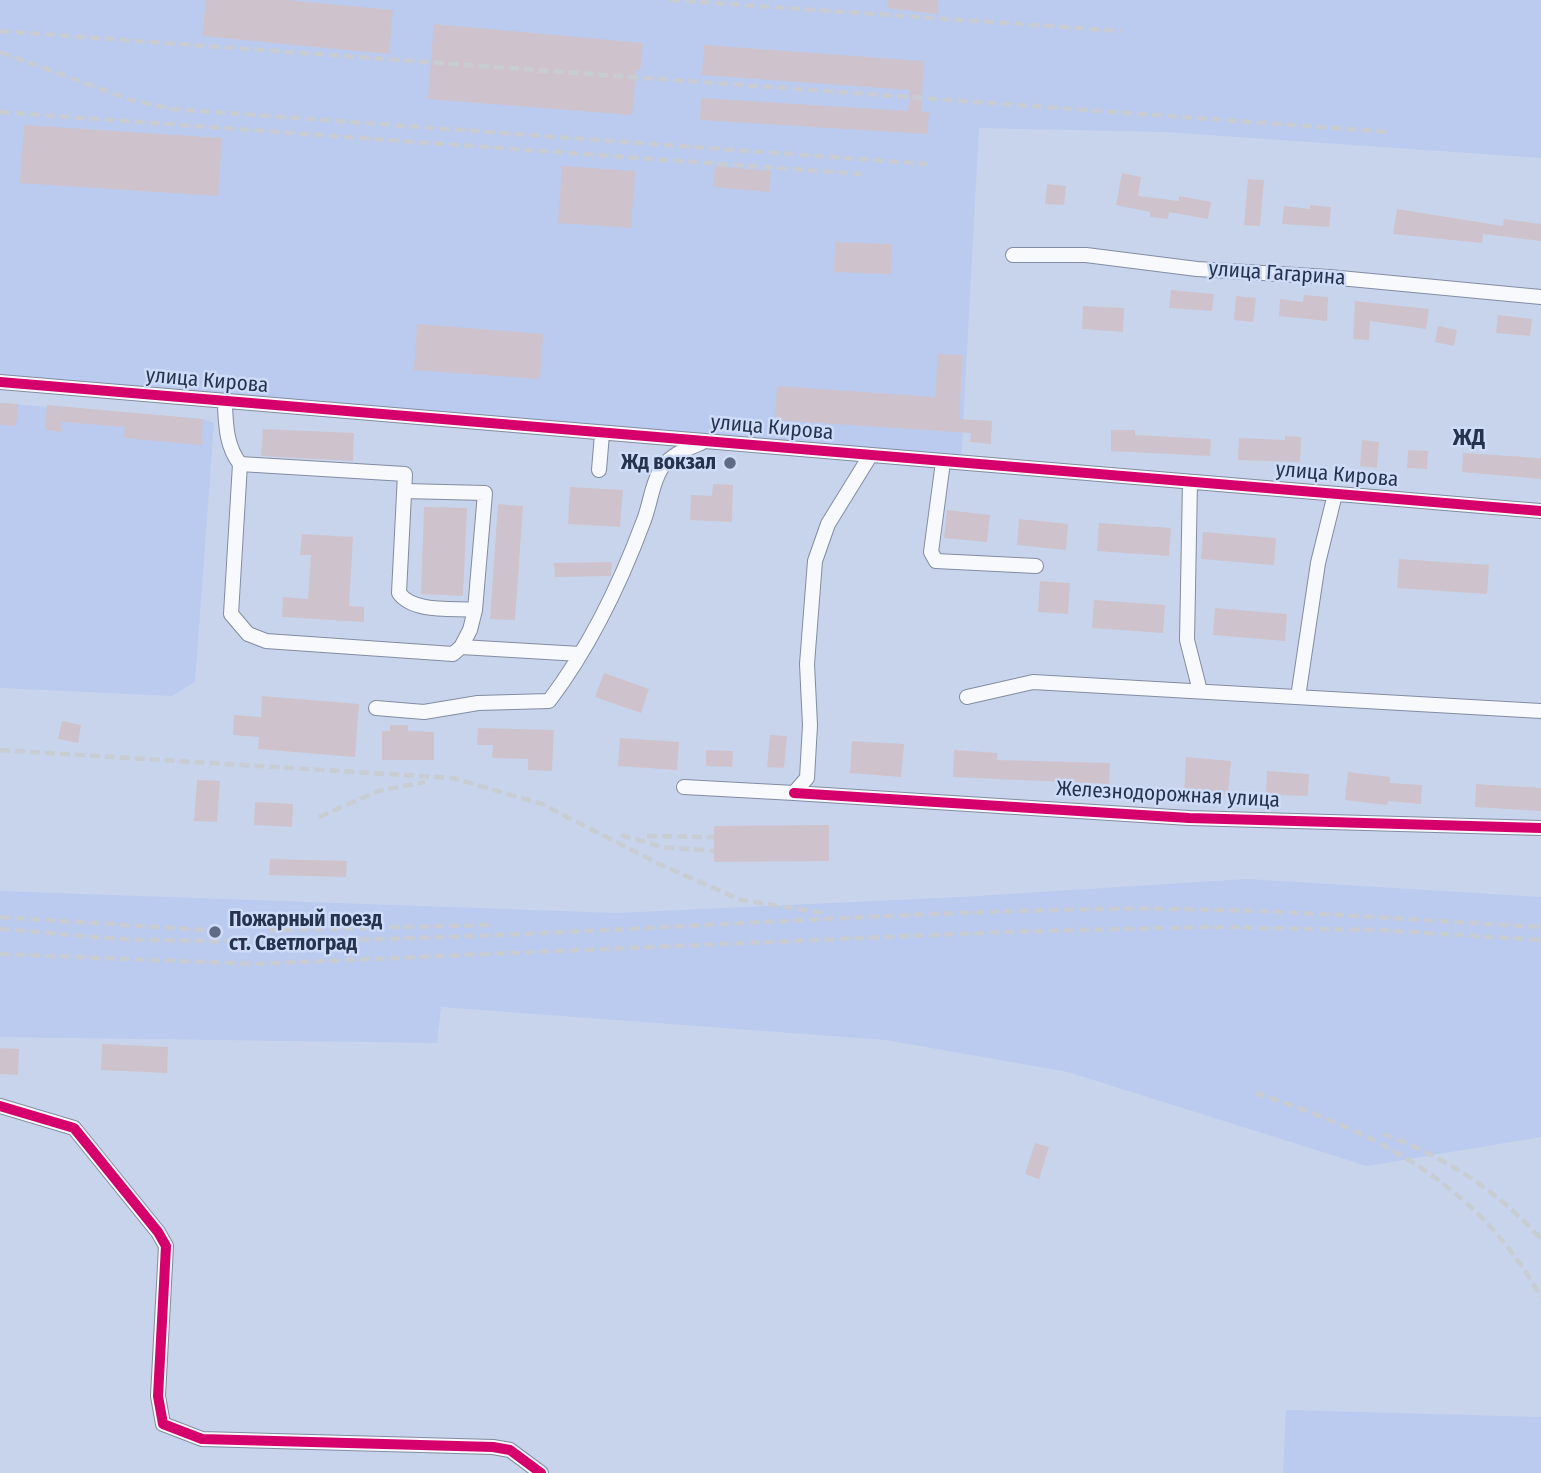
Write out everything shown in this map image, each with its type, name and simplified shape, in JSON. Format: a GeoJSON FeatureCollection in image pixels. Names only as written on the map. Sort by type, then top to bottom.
{"type":"FeatureCollection","features":[{"type":"Feature","properties":{"kind":"street","name":"улица Гагарина"},"geometry":{"type":"LineString","coordinates":[[1013,254],[1086,255],[1197,269],[1303,275],[1541,297]]}},
{"type":"Feature","properties":{"kind":"street","name":"улица Кирова"},"geometry":{"type":"LineString","coordinates":[[0,382],[1541,511]]}},
{"type":"Feature","properties":{"kind":"street"},"geometry":{"type":"LineString","coordinates":[[225,407],[226,431],[233,455],[240,464],[231,614],[248,634],[266,641],[453,654],[461,647],[470,630],[475,610],[485,494],[404,491]]}},
{"type":"Feature","properties":{"kind":"street"},"geometry":{"type":"LineString","coordinates":[[600,470],[602,433]]}},
{"type":"Feature","properties":{"kind":"street"},"geometry":{"type":"LineString","coordinates":[[376,708],[424,712],[478,703],[549,701],[580,654],[644,520],[660,470],[677,453],[702,442]]}},
{"type":"Feature","properties":{"kind":"street"},"geometry":{"type":"LineString","coordinates":[[794,793],[807,778],[810,725],[807,664],[815,561],[828,524],[870,456]]}},
{"type":"Feature","properties":{"kind":"street"},"geometry":{"type":"LineString","coordinates":[[943,462],[932,552],[936,561],[1036,566]]}},
{"type":"Feature","properties":{"kind":"street"},"geometry":{"type":"LineString","coordinates":[[240,464],[405,474],[400,593],[405,602],[416,606],[475,610]]}},
{"type":"Feature","properties":{"kind":"street"},"geometry":{"type":"LineString","coordinates":[[1190,482],[1187,640],[1200,691]]}},
{"type":"Feature","properties":{"kind":"street"},"geometry":{"type":"LineString","coordinates":[[1298,697],[1318,564],[1335,494]]}},
{"type":"Feature","properties":{"kind":"street"},"geometry":{"type":"LineString","coordinates":[[461,647],[580,654]]}},
{"type":"Feature","properties":{"kind":"street"},"geometry":{"type":"LineString","coordinates":[[968,697],[1033,682],[1541,710]]}},
{"type":"Feature","properties":{"kind":"street","name":"Железнодорожная улица"},"geometry":{"type":"LineString","coordinates":[[684,787],[1189,818],[1541,828]]}},
{"type":"Feature","properties":{"kind":"street"},"geometry":{"type":"LineString","coordinates":[[0,1106],[74,1128],[144,1214],[166,1246],[158,1396],[163,1424],[175,1432],[202,1439],[493,1447],[510,1451],[541,1473]]}},
{"type":"Feature","properties":{"kind":"shaded area"},"geometry":{"type":"Polygon","coordinates":[[[0,0],[1541,0],[1541,158],[1165,132],[979,128],[961,463],[0,382],[0,0]]]}},
{"type":"Feature","properties":{"kind":"shaded area"},"geometry":{"type":"Polygon","coordinates":[[[0,403],[203,419],[214,423],[195,682],[172,696],[0,688],[0,403]]]}},
{"type":"Feature","properties":{"kind":"shaded area"},"geometry":{"type":"Polygon","coordinates":[[[1247,879],[1541,897],[1541,1137],[1367,1166],[1068,1072],[886,1040],[441,1007],[437,1043],[0,1037],[0,891],[617,913],[961,897],[1247,879]]]}},
{"type":"Feature","properties":{"kind":"shaded area"},"geometry":{"type":"Polygon","coordinates":[[[1286,1410],[1541,1417],[1541,1473],[1283,1473],[1286,1410]]]}},
{"type":"Feature","properties":{"kind":"building"},"geometry":{"type":"Polygon","coordinates":[[[206,0],[287,0],[393,10],[389,54],[202,36],[206,0]]]}},
{"type":"Feature","properties":{"kind":"building"},"geometry":{"type":"Polygon","coordinates":[[[888,0],[938,0],[937,14],[887,8],[888,0]]]}},
{"type":"Feature","properties":{"kind":"building"},"geometry":{"type":"Polygon","coordinates":[[[434,24],[643,43],[640,71],[636,70],[632,115],[428,99],[434,24]]]}},
{"type":"Feature","properties":{"kind":"building"},"geometry":{"type":"Polygon","coordinates":[[[704,45],[924,61],[921,112],[929,112],[927,134],[700,120],[701,98],[908,111],[910,90],[702,75],[704,45]]]}},
{"type":"Feature","properties":{"kind":"building"},"geometry":{"type":"Polygon","coordinates":[[[24,125],[222,138],[218,196],[20,183],[24,125]]]}},
{"type":"Feature","properties":{"kind":"building"},"geometry":{"type":"Polygon","coordinates":[[[562,166],[635,171],[631,228],[558,223],[562,166]]]}},
{"type":"Feature","properties":{"kind":"building"},"geometry":{"type":"Polygon","coordinates":[[[715,166],[771,171],[769,192],[713,187],[715,166]]]}},
{"type":"Feature","properties":{"kind":"building"},"geometry":{"type":"Polygon","coordinates":[[[1122,173],[1141,177],[1138,196],[1179,201],[1179,196],[1211,202],[1208,219],[1169,212],[1168,219],[1150,217],[1150,212],[1116,205],[1122,173]]]}},
{"type":"Feature","properties":{"kind":"building"},"geometry":{"type":"Polygon","coordinates":[[[1248,179],[1264,180],[1260,226],[1244,225],[1248,179]]]}},
{"type":"Feature","properties":{"kind":"building"},"geometry":{"type":"Polygon","coordinates":[[[1047,184],[1066,186],[1064,205],[1045,204],[1047,184]]]}},
{"type":"Feature","properties":{"kind":"building"},"geometry":{"type":"Polygon","coordinates":[[[1310,205],[1331,207],[1329,227],[1282,224],[1284,206],[1310,209],[1310,205]]]}},
{"type":"Feature","properties":{"kind":"building"},"geometry":{"type":"Polygon","coordinates":[[[1397,209],[1503,226],[1504,219],[1541,224],[1541,241],[1483,234],[1482,243],[1393,234],[1397,209]]]}},
{"type":"Feature","properties":{"kind":"building"},"geometry":{"type":"Polygon","coordinates":[[[835,242],[892,244],[891,274],[834,272],[835,242]]]}},
{"type":"Feature","properties":{"kind":"building"},"geometry":{"type":"Polygon","coordinates":[[[1171,290],[1214,294],[1212,311],[1169,308],[1171,290]]]}},
{"type":"Feature","properties":{"kind":"building"},"geometry":{"type":"Polygon","coordinates":[[[1304,295],[1328,297],[1327,321],[1279,316],[1280,299],[1303,302],[1304,295]]]}},
{"type":"Feature","properties":{"kind":"building"},"geometry":{"type":"Polygon","coordinates":[[[1236,296],[1256,298],[1253,322],[1234,320],[1236,296]]]}},
{"type":"Feature","properties":{"kind":"building"},"geometry":{"type":"Polygon","coordinates":[[[1355,301],[1429,309],[1426,329],[1370,321],[1369,340],[1353,339],[1355,301]]]}},
{"type":"Feature","properties":{"kind":"building"},"geometry":{"type":"Polygon","coordinates":[[[1083,306],[1124,308],[1123,332],[1082,329],[1083,306]]]}},
{"type":"Feature","properties":{"kind":"building"},"geometry":{"type":"Polygon","coordinates":[[[1498,315],[1532,319],[1530,336],[1496,333],[1498,315]]]}},
{"type":"Feature","properties":{"kind":"building"},"geometry":{"type":"Polygon","coordinates":[[[417,324],[543,334],[540,379],[414,370],[417,324]]]}},
{"type":"Feature","properties":{"kind":"building"},"geometry":{"type":"Polygon","coordinates":[[[1438,326],[1457,330],[1454,346],[1435,342],[1438,326]]]}},
{"type":"Feature","properties":{"kind":"building"},"geometry":{"type":"Polygon","coordinates":[[[938,354],[963,355],[959,419],[992,421],[991,444],[970,442],[971,433],[775,420],[777,386],[935,397],[938,354]]]}},
{"type":"Feature","properties":{"kind":"building"},"geometry":{"type":"Polygon","coordinates":[[[0,403],[18,404],[16,426],[0,425],[0,403]]]}},
{"type":"Feature","properties":{"kind":"building"},"geometry":{"type":"Polygon","coordinates":[[[47,405],[203,419],[201,445],[124,438],[125,427],[62,422],[61,432],[45,430],[47,405]]]}},
{"type":"Feature","properties":{"kind":"building"},"geometry":{"type":"Polygon","coordinates":[[[263,429],[354,433],[353,461],[261,456],[263,429]]]}},
{"type":"Feature","properties":{"kind":"building"},"geometry":{"type":"Polygon","coordinates":[[[1111,430],[1135,430],[1135,435],[1211,439],[1210,456],[1111,451],[1111,430]]]}},
{"type":"Feature","properties":{"kind":"building"},"geometry":{"type":"Polygon","coordinates":[[[1285,436],[1301,437],[1300,462],[1238,460],[1239,438],[1285,440],[1285,436]]]}},
{"type":"Feature","properties":{"kind":"building"},"geometry":{"type":"Polygon","coordinates":[[[1362,440],[1379,442],[1377,468],[1360,466],[1362,440]]]}},
{"type":"Feature","properties":{"kind":"building"},"geometry":{"type":"Polygon","coordinates":[[[1408,450],[1428,451],[1427,469],[1407,468],[1408,450]]]}},
{"type":"Feature","properties":{"kind":"building"},"geometry":{"type":"Polygon","coordinates":[[[1463,453],[1541,458],[1541,479],[1462,472],[1463,453]]]}},
{"type":"Feature","properties":{"kind":"building"},"geometry":{"type":"Polygon","coordinates":[[[713,484],[733,485],[732,522],[690,520],[691,495],[712,496],[713,484]]]}},
{"type":"Feature","properties":{"kind":"building"},"geometry":{"type":"Polygon","coordinates":[[[570,487],[623,490],[620,527],[568,524],[570,487]]]}},
{"type":"Feature","properties":{"kind":"building"},"geometry":{"type":"Polygon","coordinates":[[[498,504],[523,506],[515,620],[490,619],[498,504]]]}},
{"type":"Feature","properties":{"kind":"building"},"geometry":{"type":"Polygon","coordinates":[[[424,507],[467,508],[463,596],[421,594],[424,507]]]}},
{"type":"Feature","properties":{"kind":"building"},"geometry":{"type":"Polygon","coordinates":[[[947,510],[990,515],[987,542],[944,538],[947,510]]]}},
{"type":"Feature","properties":{"kind":"building"},"geometry":{"type":"Polygon","coordinates":[[[1019,519],[1068,524],[1066,550],[1017,545],[1019,519]]]}},
{"type":"Feature","properties":{"kind":"building"},"geometry":{"type":"Polygon","coordinates":[[[1099,523],[1171,528],[1169,556],[1097,551],[1099,523]]]}},
{"type":"Feature","properties":{"kind":"building"},"geometry":{"type":"Polygon","coordinates":[[[1203,532],[1276,538],[1274,565],[1201,559],[1203,532]]]}},
{"type":"Feature","properties":{"kind":"building"},"geometry":{"type":"Polygon","coordinates":[[[302,534],[353,537],[349,606],[364,607],[364,622],[282,617],[283,597],[308,599],[311,555],[300,555],[302,534]]]}},
{"type":"Feature","properties":{"kind":"building"},"geometry":{"type":"Polygon","coordinates":[[[1399,559],[1489,565],[1487,594],[1397,588],[1399,559]]]}},
{"type":"Feature","properties":{"kind":"building"},"geometry":{"type":"Polygon","coordinates":[[[612,562],[611,576],[555,577],[554,563],[612,562]]]}},
{"type":"Feature","properties":{"kind":"building"},"geometry":{"type":"Polygon","coordinates":[[[1040,581],[1070,583],[1068,614],[1038,612],[1040,581]]]}},
{"type":"Feature","properties":{"kind":"building"},"geometry":{"type":"Polygon","coordinates":[[[1094,600],[1165,605],[1163,633],[1092,628],[1094,600]]]}},
{"type":"Feature","properties":{"kind":"building"},"geometry":{"type":"Polygon","coordinates":[[[1215,608],[1287,614],[1285,641],[1213,635],[1215,608]]]}},
{"type":"Feature","properties":{"kind":"building"},"geometry":{"type":"Polygon","coordinates":[[[604,673],[649,689],[641,713],[595,697],[604,673]]]}},
{"type":"Feature","properties":{"kind":"building"},"geometry":{"type":"Polygon","coordinates":[[[262,696],[359,704],[355,757],[258,749],[259,737],[233,735],[234,715],[261,717],[262,696]]]}},
{"type":"Feature","properties":{"kind":"building"},"geometry":{"type":"Polygon","coordinates":[[[62,721],[81,725],[78,743],[58,739],[62,721]]]}},
{"type":"Feature","properties":{"kind":"building"},"geometry":{"type":"Polygon","coordinates":[[[390,725],[408,725],[408,731],[434,732],[434,760],[382,760],[382,731],[390,731],[390,725]]]}},
{"type":"Feature","properties":{"kind":"building"},"geometry":{"type":"Polygon","coordinates":[[[478,728],[554,730],[552,771],[528,770],[528,759],[492,758],[493,745],[477,745],[478,728]]]}},
{"type":"Feature","properties":{"kind":"building"},"geometry":{"type":"Polygon","coordinates":[[[770,735],[787,736],[784,768],[767,767],[770,735]]]}},
{"type":"Feature","properties":{"kind":"building"},"geometry":{"type":"Polygon","coordinates":[[[620,738],[679,742],[677,770],[618,766],[620,738]]]}},
{"type":"Feature","properties":{"kind":"building"},"geometry":{"type":"Polygon","coordinates":[[[852,741],[904,744],[901,777],[850,773],[852,741]]]}},
{"type":"Feature","properties":{"kind":"building"},"geometry":{"type":"Polygon","coordinates":[[[706,750],[733,751],[732,767],[706,766],[706,750]]]}},
{"type":"Feature","properties":{"kind":"building"},"geometry":{"type":"Polygon","coordinates":[[[954,750],[998,753],[997,760],[1110,763],[1109,784],[953,777],[954,750]]]}},
{"type":"Feature","properties":{"kind":"building"},"geometry":{"type":"Polygon","coordinates":[[[1186,757],[1231,761],[1228,795],[1184,792],[1186,757]]]}},
{"type":"Feature","properties":{"kind":"building"},"geometry":{"type":"Polygon","coordinates":[[[1267,771],[1309,774],[1308,796],[1266,794],[1267,771]]]}},
{"type":"Feature","properties":{"kind":"building"},"geometry":{"type":"Polygon","coordinates":[[[1348,772],[1390,777],[1390,783],[1422,785],[1421,804],[1388,801],[1387,805],[1345,800],[1348,772]]]}},
{"type":"Feature","properties":{"kind":"building"},"geometry":{"type":"Polygon","coordinates":[[[197,780],[220,781],[217,822],[194,821],[197,780]]]}},
{"type":"Feature","properties":{"kind":"building"},"geometry":{"type":"Polygon","coordinates":[[[1476,784],[1541,788],[1541,811],[1475,807],[1476,784]]]}},
{"type":"Feature","properties":{"kind":"building"},"geometry":{"type":"Polygon","coordinates":[[[255,802],[293,804],[292,827],[254,825],[255,802]]]}},
{"type":"Feature","properties":{"kind":"building"},"geometry":{"type":"Polygon","coordinates":[[[829,825],[829,861],[714,862],[714,826],[829,825]]]}},
{"type":"Feature","properties":{"kind":"building"},"geometry":{"type":"Polygon","coordinates":[[[270,859],[347,861],[346,877],[269,875],[270,859]]]}},
{"type":"Feature","properties":{"kind":"building"},"geometry":{"type":"Polygon","coordinates":[[[102,1044],[168,1047],[167,1073],[101,1070],[102,1044]]]}},
{"type":"Feature","properties":{"kind":"building"},"geometry":{"type":"Polygon","coordinates":[[[0,1048],[19,1049],[18,1075],[0,1074],[0,1048]]]}},
{"type":"Feature","properties":{"kind":"building"},"geometry":{"type":"Polygon","coordinates":[[[1035,1143],[1049,1147],[1039,1179],[1025,1174],[1035,1143]]]}},
{"type":"Feature","properties":{"kind":"railway"},"geometry":{"type":"LineString","coordinates":[[670,0],[1122,31]]}},
{"type":"Feature","properties":{"kind":"railway"},"geometry":{"type":"LineString","coordinates":[[0,31],[1389,132]]}},
{"type":"Feature","properties":{"kind":"railway"},"geometry":{"type":"LineString","coordinates":[[0,52],[131,100],[173,109],[927,164]]}},
{"type":"Feature","properties":{"kind":"railway"},"geometry":{"type":"LineString","coordinates":[[0,112],[861,174]]}},
{"type":"Feature","properties":{"kind":"railway"},"geometry":{"type":"LineString","coordinates":[[0,750],[453,778],[542,804],[659,864],[741,900],[823,913]]}},
{"type":"Feature","properties":{"kind":"railway"},"geometry":{"type":"LineString","coordinates":[[319,817],[378,791],[425,782]]}},
{"type":"Feature","properties":{"kind":"railway"},"geometry":{"type":"LineString","coordinates":[[621,835],[662,847],[714,851]]}},
{"type":"Feature","properties":{"kind":"railway"},"geometry":{"type":"LineString","coordinates":[[647,836],[714,837]]}},
{"type":"Feature","properties":{"kind":"railway"},"geometry":{"type":"LineString","coordinates":[[0,929],[147,940],[387,939],[1107,909],[1324,914],[1541,927]]}},
{"type":"Feature","properties":{"kind":"railway"},"geometry":{"type":"LineString","coordinates":[[0,917],[206,930]]}},
{"type":"Feature","properties":{"kind":"railway"},"geometry":{"type":"LineString","coordinates":[[269,930],[493,925]]}},
{"type":"Feature","properties":{"kind":"railway"},"geometry":{"type":"LineString","coordinates":[[0,954],[255,964],[1003,932],[1205,927],[1379,930],[1541,940]]}},
{"type":"Feature","properties":{"kind":"railway"},"geometry":{"type":"LineString","coordinates":[[1255,1093],[1342,1125],[1419,1166],[1454,1192],[1486,1222],[1515,1257],[1541,1297]]}},
{"type":"Feature","properties":{"kind":"railway"},"geometry":{"type":"LineString","coordinates":[[1383,1134],[1427,1153],[1469,1177],[1507,1205],[1541,1239]]}},
{"type":"Feature","properties":{"kind":"cycle path"},"geometry":{"type":"LineString","coordinates":[[0,382],[1541,511]]}},
{"type":"Feature","properties":{"kind":"cycle path"},"geometry":{"type":"LineString","coordinates":[[794,793],[1189,818],[1541,828]]}},
{"type":"Feature","properties":{"kind":"cycle path"},"geometry":{"type":"LineString","coordinates":[[0,1106],[74,1128],[158,1232],[166,1246],[158,1396],[163,1424],[202,1439],[493,1447],[510,1450],[541,1473]]}},
{"type":"Feature","properties":{"kind":"place","name":"Жд вокзал"},"geometry":{"type":"Point","coordinates":[730,463]}},
{"type":"Feature","properties":{"kind":"place","name":"Пожарный поезд ст. Светлоград"},"geometry":{"type":"Point","coordinates":[215,932]}},
{"type":"Feature","properties":{"kind":"district","name":"ЖД"},"geometry":{"type":"Point","coordinates":[1469,439]}}]}
